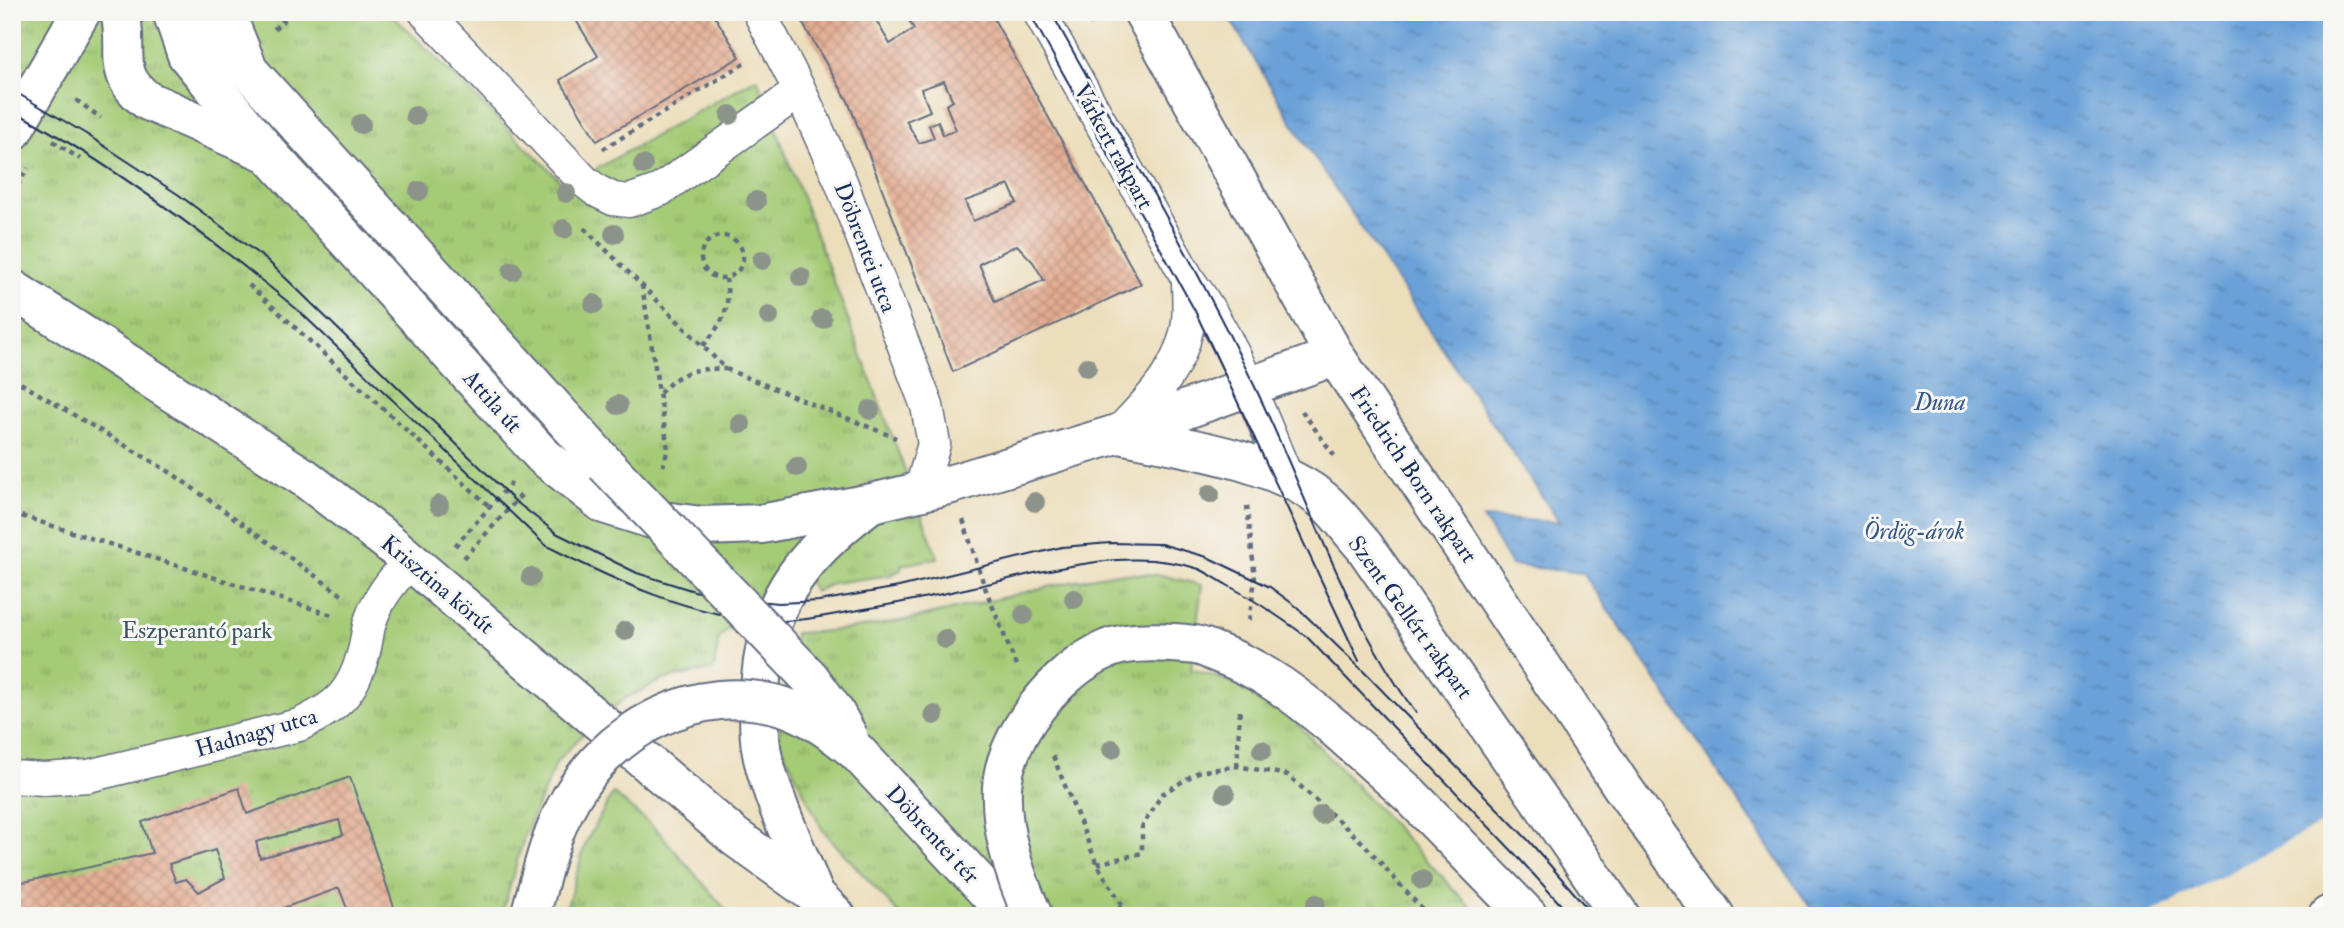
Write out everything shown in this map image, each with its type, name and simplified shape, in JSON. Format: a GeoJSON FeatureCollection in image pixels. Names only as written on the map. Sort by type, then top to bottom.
{"type":"FeatureCollection","features":[{"type":"Feature","properties":{"kind":"main road"},"geometry":{"type":"LineString","coordinates":[[29,134],[81,12]]}},
{"type":"Feature","properties":{"kind":"main road"},"geometry":{"type":"LineString","coordinates":[[120,12],[124,29],[123,72],[132,90],[148,102],[268,153]]}},
{"type":"Feature","properties":{"kind":"main road","name":"Attila út"},"geometry":{"type":"LineString","coordinates":[[172,12],[187,55],[268,153],[543,456],[604,503],[655,520],[702,526],[761,523],[872,503],[936,488]]}},
{"type":"Feature","properties":{"kind":"main road"},"geometry":{"type":"LineString","coordinates":[[178,12],[249,71],[605,464],[810,678],[834,710],[857,752]]}},
{"type":"Feature","properties":{"kind":"main road"},"geometry":{"type":"LineString","coordinates":[[225,12],[249,71]]}},
{"type":"Feature","properties":{"kind":"main road","name":"Friedrich Born rakpart"},"geometry":{"type":"LineString","coordinates":[[1143,12],[1335,356],[1623,788],[1715,916]]}},
{"type":"Feature","properties":{"kind":"main road","name":"Krisztina körút"},"geometry":{"type":"LineString","coordinates":[[12,289],[305,478],[410,561],[446,569],[735,837],[828,909]]}},
{"type":"Feature","properties":{"kind":"main road"},"geometry":{"type":"LineString","coordinates":[[936,488],[1117,434],[1335,356]]}},
{"type":"Feature","properties":{"kind":"main road","name":"Szent Gellért rakpart"},"geometry":{"type":"LineString","coordinates":[[1117,434],[1242,462],[1299,484],[1326,502],[1364,546],[1620,916]]}},
{"type":"Feature","properties":{"kind":"main road"},"geometry":{"type":"LineString","coordinates":[[828,909],[762,757],[759,713],[761,670],[771,621],[801,567],[832,533],[872,503]]}},
{"type":"Feature","properties":{"kind":"main road"},"geometry":{"type":"LineString","coordinates":[[1034,916],[1017,883],[1004,824],[1002,786],[1012,747],[1042,699],[1070,670],[1107,649],[1148,642],[1197,645],[1241,661],[1286,687],[1410,795],[1528,916]]}},
{"type":"Feature","properties":{"kind":"main road"},"geometry":{"type":"LineString","coordinates":[[530,916],[548,849],[565,808],[587,774],[606,752],[631,731],[658,716],[722,700],[783,706],[808,716],[857,752]]}},
{"type":"Feature","properties":{"kind":"main road","name":"Döbrentei tér"},"geometry":{"type":"LineString","coordinates":[[857,752],[1010,916]]}},
{"type":"Feature","properties":{"kind":"street"},"geometry":{"type":"LineString","coordinates":[[425,12],[584,181],[613,199],[629,201],[660,190],[800,91]]}},
{"type":"Feature","properties":{"kind":"street","name":"Döbrentei utca"},"geometry":{"type":"LineString","coordinates":[[759,12],[800,91],[841,182],[927,406],[934,444],[936,488]]}},
{"type":"Feature","properties":{"kind":"street","name":"Várkert rakpart"},"geometry":{"type":"LineString","coordinates":[[1039,12],[1188,279],[1206,303],[1248,387],[1288,480]]}},
{"type":"Feature","properties":{"kind":"street","name":"Várkert rakpart"},"geometry":{"type":"LineString","coordinates":[[1117,434],[1162,386],[1171,370],[1188,328],[1188,279]]}},
{"type":"Feature","properties":{"kind":"street","name":"Hadnagy utca"},"geometry":{"type":"LineString","coordinates":[[12,777],[44,779],[88,776],[299,724],[328,711],[345,695],[359,672],[370,622],[388,585],[410,561]]}},
{"type":"Feature","properties":{"kind":"path"},"geometry":{"type":"LineString","coordinates":[[593,155],[776,45]]}},
{"type":"Feature","properties":{"kind":"path"},"geometry":{"type":"LineString","coordinates":[[71,96],[101,118]]}},
{"type":"Feature","properties":{"kind":"path"},"geometry":{"type":"LineString","coordinates":[[29,134],[80,159]]}},
{"type":"Feature","properties":{"kind":"path"},"geometry":{"type":"LineString","coordinates":[[582,226],[726,369]]}},
{"type":"Feature","properties":{"kind":"path"},"geometry":{"type":"LineString","coordinates":[[725,235],[736,240],[743,251],[744,262],[737,273],[726,279],[713,277],[704,269],[700,257],[704,245],[712,237],[725,235]]}},
{"type":"Feature","properties":{"kind":"path"},"geometry":{"type":"LineString","coordinates":[[704,346],[720,325],[727,309],[726,279]]}},
{"type":"Feature","properties":{"kind":"path"},"geometry":{"type":"LineString","coordinates":[[249,285],[489,506]]}},
{"type":"Feature","properties":{"kind":"path"},"geometry":{"type":"LineString","coordinates":[[642,285],[668,449],[662,468]]}},
{"type":"Feature","properties":{"kind":"path"},"geometry":{"type":"LineString","coordinates":[[659,394],[674,378],[700,368],[726,369],[904,441],[934,444]]}},
{"type":"Feature","properties":{"kind":"path"},"geometry":{"type":"LineString","coordinates":[[12,378],[173,474],[274,544],[370,622]]}},
{"type":"Feature","properties":{"kind":"path"},"geometry":{"type":"LineString","coordinates":[[1242,462],[1255,579],[1248,625]]}},
{"type":"Feature","properties":{"kind":"path"},"geometry":{"type":"LineString","coordinates":[[446,569],[489,506],[514,481]]}},
{"type":"Feature","properties":{"kind":"path"},"geometry":{"type":"LineString","coordinates":[[446,569],[462,561],[528,488]]}},
{"type":"Feature","properties":{"kind":"path"},"geometry":{"type":"LineString","coordinates":[[12,513],[370,622]]}},
{"type":"Feature","properties":{"kind":"path"},"geometry":{"type":"LineString","coordinates":[[1237,766],[1240,703]]}},
{"type":"Feature","properties":{"kind":"path"},"geometry":{"type":"LineString","coordinates":[[1097,864],[1142,853],[1142,827],[1162,794],[1198,772],[1237,766],[1288,775],[1363,843],[1428,916]]}},
{"type":"Feature","properties":{"kind":"path"},"geometry":{"type":"LineString","coordinates":[[1111,916],[1122,906],[1129,916]]}},
{"type":"Feature","properties":{"kind":"green space","name":"Eszperantó park"},"geometry":{"type":"Polygon","coordinates":[[[12,12],[389,12],[566,186],[757,78],[938,558],[901,565],[901,570],[891,575],[833,583],[815,592],[809,582],[762,591],[719,638],[714,669],[662,680],[624,699],[589,728],[557,761],[525,834],[501,916],[12,916],[12,12]]]}},
{"type":"Feature","properties":{"kind":"green space"},"geometry":{"type":"Polygon","coordinates":[[[1118,573],[1161,575],[1202,585],[1191,669],[1238,684],[1295,721],[1479,916],[901,916],[823,831],[778,740],[795,633],[836,631],[917,618],[1118,573]]]}},
{"type":"Feature","properties":{"kind":"green space"},"geometry":{"type":"Polygon","coordinates":[[[613,793],[658,831],[731,916],[564,916],[586,842],[613,793]]]}},
{"type":"Feature","properties":{"kind":"water","name":"Duna"},"geometry":{"type":"Polygon","coordinates":[[[1226,12],[2332,12],[2332,916],[1816,916],[1583,573],[1511,565],[1483,518],[1559,522],[1304,142],[1226,12]]]}},
{"type":"Feature","properties":{"kind":"pier"},"geometry":{"type":"Polygon","coordinates":[[[2332,818],[2332,916],[2146,916],[2332,818]]]}},
{"type":"Feature","properties":{"kind":"building"},"geometry":{"type":"Polygon","coordinates":[[[571,12],[712,12],[740,57],[597,141],[560,80],[598,56],[571,12]]]}},
{"type":"Feature","properties":{"kind":"building"},"geometry":{"type":"Polygon","coordinates":[[[796,12],[871,12],[890,44],[914,29],[904,12],[990,12],[1141,284],[953,372],[848,101],[796,12]],[[944,81],[921,89],[930,111],[906,121],[919,143],[934,138],[929,125],[938,121],[943,135],[956,130],[946,105],[953,101],[944,81]],[[1009,185],[965,201],[973,221],[1017,203],[1009,185]],[[1017,245],[979,264],[995,302],[1044,280],[1033,262],[1017,245]]]}},
{"type":"Feature","properties":{"kind":"building"},"geometry":{"type":"Polygon","coordinates":[[[350,777],[397,916],[350,916],[339,888],[269,913],[271,916],[12,916],[12,874],[24,882],[152,853],[142,822],[239,788],[247,814],[350,777]],[[339,820],[256,842],[260,858],[343,835],[339,820]],[[215,850],[169,864],[176,882],[186,879],[199,892],[225,878],[215,850]]]}},
{"type":"Feature","properties":{"kind":"tram line"},"geometry":{"type":"LineString","coordinates":[[1029,12],[1195,311],[1359,661]]}},
{"type":"Feature","properties":{"kind":"tram line"},"geometry":{"type":"LineString","coordinates":[[1051,12],[1206,291],[1254,385],[1328,554],[1368,637],[1416,713]]}},
{"type":"Feature","properties":{"kind":"tram line"},"geometry":{"type":"LineString","coordinates":[[12,90],[86,134],[179,195],[268,261],[515,501],[556,533],[637,573],[694,591],[736,599],[779,603],[819,601],[899,587],[1062,547],[1110,543],[1161,544],[1207,557],[1270,587],[1297,607],[1365,673],[1529,841],[1594,916]]}},
{"type":"Feature","properties":{"kind":"tram line"},"geometry":{"type":"LineString","coordinates":[[12,110],[124,178],[265,283],[299,311],[545,545],[654,595],[711,612],[770,621],[804,619],[880,606],[1112,560],[1156,560],[1199,569],[1258,603],[1307,637],[1571,916]]}},
{"type":"Feature","properties":{"kind":"water label","name":"Ördög-árok"},"geometry":{"type":"Point","coordinates":[1914,531]}}]}
